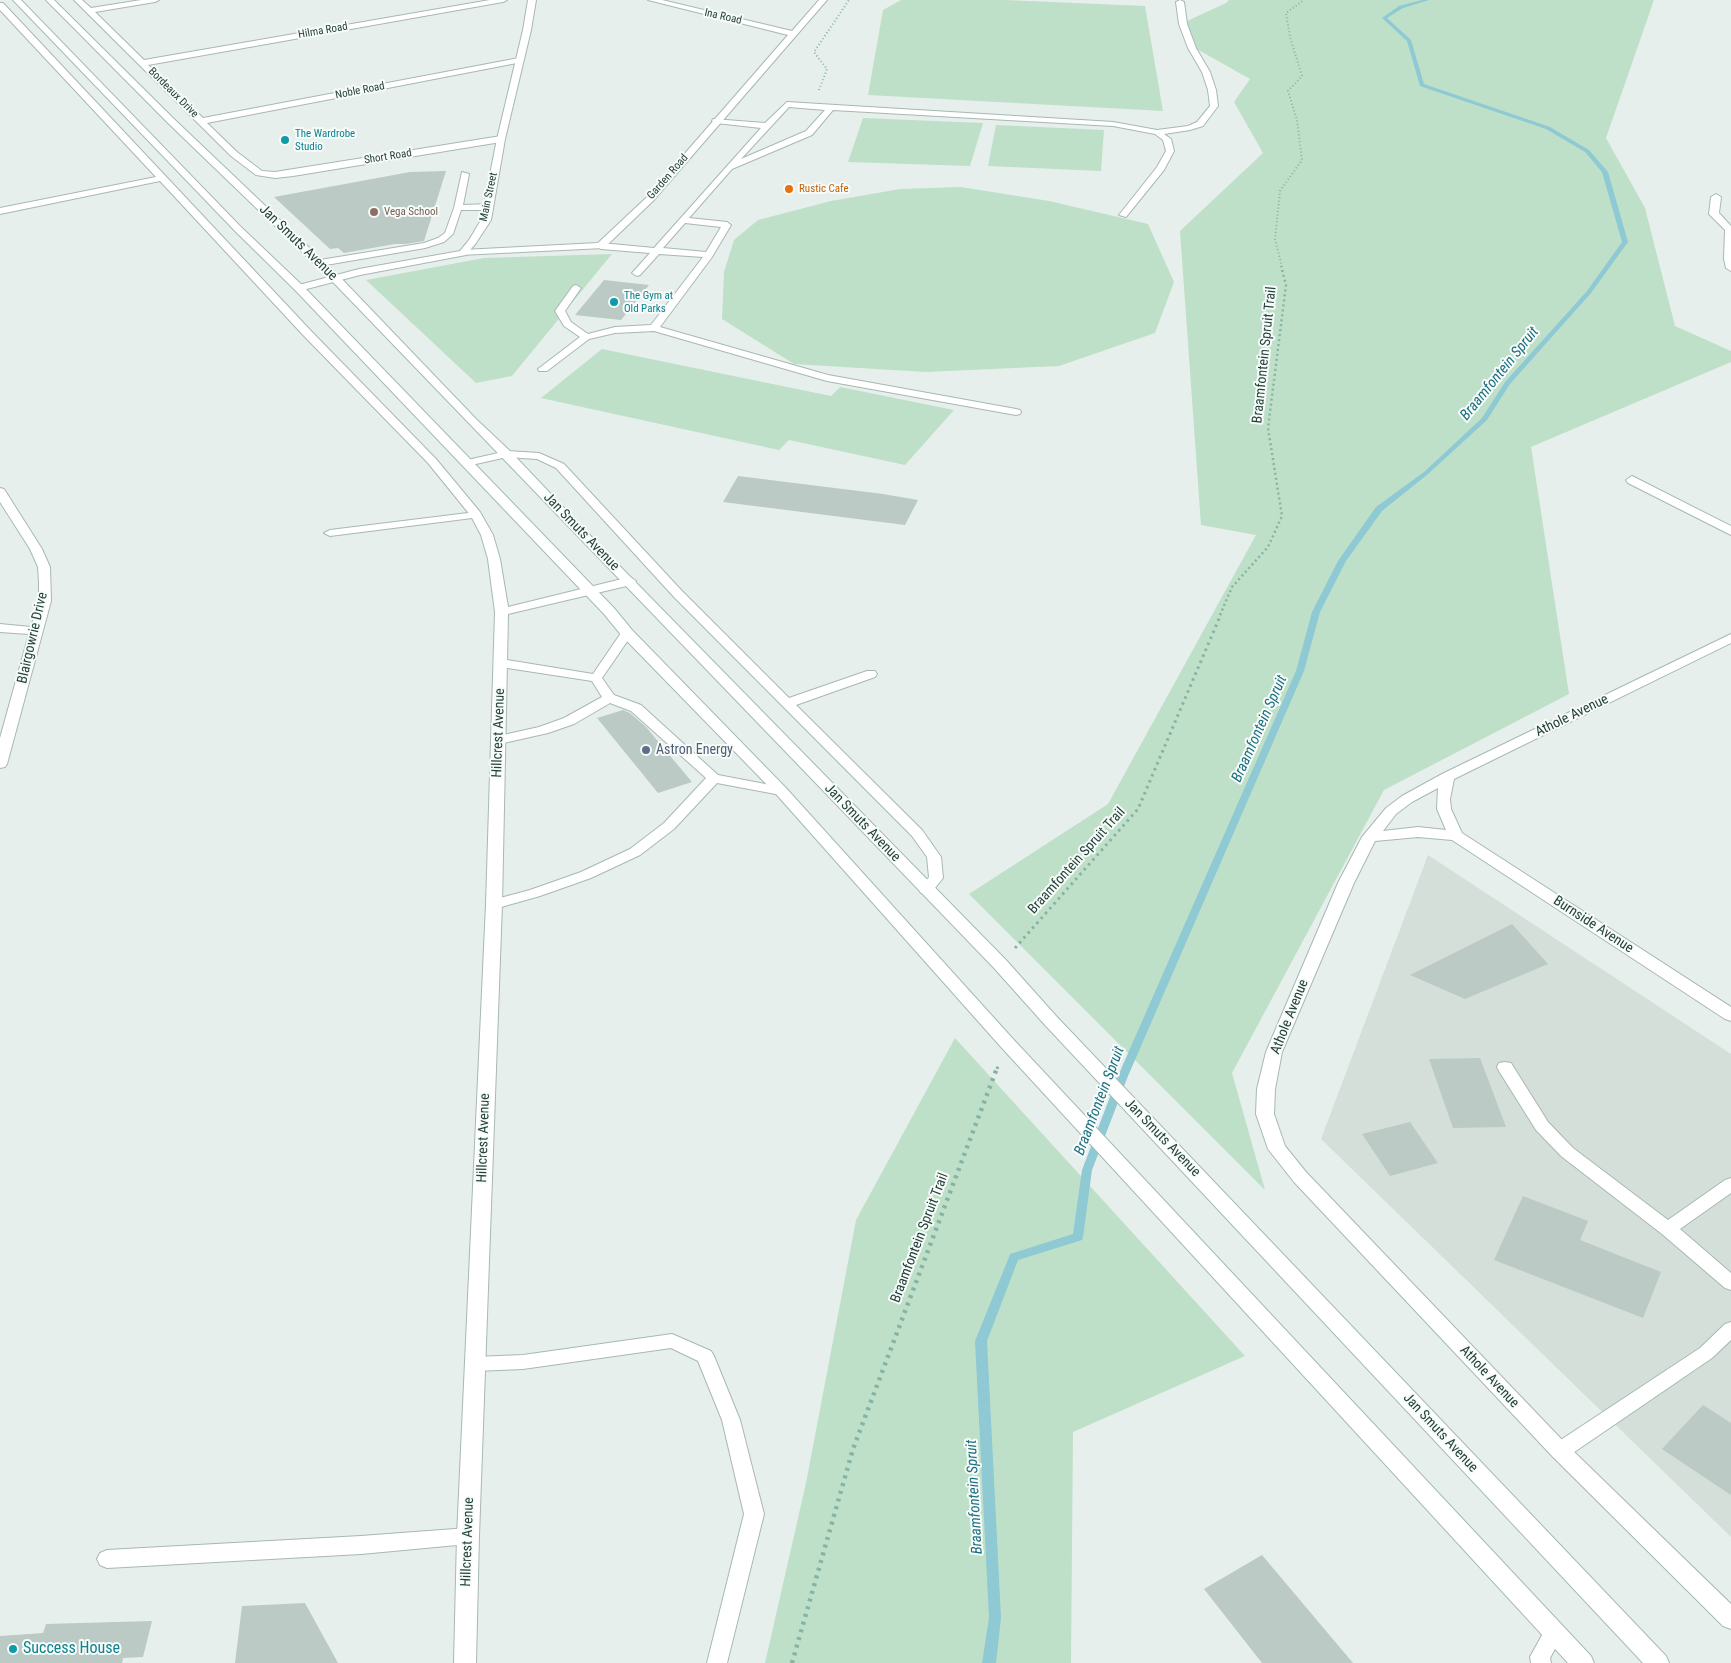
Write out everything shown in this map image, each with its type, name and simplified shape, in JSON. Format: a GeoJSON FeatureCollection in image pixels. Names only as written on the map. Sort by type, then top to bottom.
{"type":"FeatureCollection","features":[{"type":"Feature","properties":{"kind":"street"},"geometry":{"type":"LineString","coordinates":[[18,0],[238,228],[299,288],[627,633],[781,791],[1007,1043],[1583,1663]]}},
{"type":"Feature","properties":{"kind":"street","name":"Jan Smuts Avenue"},"geometry":{"type":"LineString","coordinates":[[50,0],[171,121],[320,263],[472,421],[508,454],[600,553],[630,581],[926,890],[1000,964],[1051,1021],[1658,1663]]}},
{"type":"Feature","properties":{"kind":"street","name":"Bordeaux Drive"},"geometry":{"type":"LineString","coordinates":[[78,0],[254,171],[275,175]]}},
{"type":"Feature","properties":{"kind":"street"},"geometry":{"type":"LineString","coordinates":[[89,11],[155,0]]}},
{"type":"Feature","properties":{"kind":"street","name":"Hilma Road"},"geometry":{"type":"LineString","coordinates":[[143,62],[503,0]]}},
{"type":"Feature","properties":{"kind":"street","name":"Main Street"},"geometry":{"type":"LineString","coordinates":[[462,253],[481,231],[486,220],[501,140],[532,0]]}},
{"type":"Feature","properties":{"kind":"street","name":"Ina Road"},"geometry":{"type":"LineString","coordinates":[[652,0],[793,34]]}},
{"type":"Feature","properties":{"kind":"street","name":"Garden Road"},"geometry":{"type":"LineString","coordinates":[[601,246],[650,198],[823,0]]}},
{"type":"Feature","properties":{"kind":"street"},"geometry":{"type":"LineString","coordinates":[[0,5],[308,334],[432,461],[476,515]]}},
{"type":"Feature","properties":{"kind":"street","name":"Noble Road"},"geometry":{"type":"LineString","coordinates":[[202,121],[519,60]]}},
{"type":"Feature","properties":{"kind":"street","name":"Short Road"},"geometry":{"type":"LineString","coordinates":[[275,175],[501,140]]}},
{"type":"Feature","properties":{"kind":"street"},"geometry":{"type":"LineString","coordinates":[[0,211],[162,178]]}},
{"type":"Feature","properties":{"kind":"street"},"geometry":{"type":"LineString","coordinates":[[1716,197],[1714,214],[1730,231],[1728,259],[1731,268]]}},
{"type":"Feature","properties":{"kind":"street"},"geometry":{"type":"LineString","coordinates":[[299,288],[418,260],[462,253],[601,246]]}},
{"type":"Feature","properties":{"kind":"street"},"geometry":{"type":"LineString","coordinates":[[1632,480],[1731,530]]}},
{"type":"Feature","properties":{"kind":"street","name":"Blairgowrie Drive"},"geometry":{"type":"LineString","coordinates":[[0,492],[36,549],[44,567],[45,601],[0,764]]}},
{"type":"Feature","properties":{"kind":"street","name":"Hillcrest Avenue"},"geometry":{"type":"LineString","coordinates":[[465,1663],[468,1536],[494,904],[502,612],[494,559],[487,535],[476,515]]}},
{"type":"Feature","properties":{"kind":"street"},"geometry":{"type":"LineString","coordinates":[[502,612],[590,593],[630,581]]}},
{"type":"Feature","properties":{"kind":"street"},"geometry":{"type":"LineString","coordinates":[[0,628],[37,631]]}},
{"type":"Feature","properties":{"kind":"street","name":"Athole Avenue"},"geometry":{"type":"LineString","coordinates":[[1731,638],[1447,776],[1407,799],[1391,811],[1370,837],[1346,883],[1274,1052],[1266,1089],[1265,1114],[1277,1149],[1300,1177],[1560,1451],[1731,1619]]}},
{"type":"Feature","properties":{"kind":"street"},"geometry":{"type":"LineString","coordinates":[[1447,776],[1443,799],[1444,810],[1456,836]]}},
{"type":"Feature","properties":{"kind":"street","name":"Burnside Avenue"},"geometry":{"type":"LineString","coordinates":[[1370,837],[1418,832],[1456,836],[1731,1015]]}},
{"type":"Feature","properties":{"kind":"lane"},"geometry":{"type":"LineString","coordinates":[[637,274],[729,167],[787,104],[1113,124],[1157,132],[1190,128],[1200,124],[1214,106],[1212,90],[1206,72],[1192,48],[1183,24],[1180,2]]}},
{"type":"Feature","properties":{"kind":"lane"},"geometry":{"type":"LineString","coordinates":[[729,167],[810,133],[831,108]]}},
{"type":"Feature","properties":{"kind":"lane"},"geometry":{"type":"LineString","coordinates":[[716,121],[767,126]]}},
{"type":"Feature","properties":{"kind":"lane"},"geometry":{"type":"LineString","coordinates":[[1123,216],[1161,168],[1170,151],[1167,140],[1157,132]]}},
{"type":"Feature","properties":{"kind":"lane"},"geometry":{"type":"LineString","coordinates":[[320,263],[434,243],[448,234],[458,208],[465,174]]}},
{"type":"Feature","properties":{"kind":"lane"},"geometry":{"type":"LineString","coordinates":[[458,208],[489,207]]}},
{"type":"Feature","properties":{"kind":"lane"},"geometry":{"type":"LineString","coordinates":[[654,328],[709,255],[727,225],[684,220]]}},
{"type":"Feature","properties":{"kind":"lane"},"geometry":{"type":"LineString","coordinates":[[601,246],[709,255]]}},
{"type":"Feature","properties":{"kind":"lane"},"geometry":{"type":"LineString","coordinates":[[576,288],[560,312],[567,324],[586,337]]}},
{"type":"Feature","properties":{"kind":"lane"},"geometry":{"type":"LineString","coordinates":[[543,370],[586,337],[615,330],[654,328],[826,378],[1016,412]]}},
{"type":"Feature","properties":{"kind":"lane"},"geometry":{"type":"LineString","coordinates":[[467,463],[508,454],[539,456],[560,466],[678,594],[917,833],[934,857],[936,878],[926,890]]}},
{"type":"Feature","properties":{"kind":"lane"},"geometry":{"type":"LineString","coordinates":[[330,533],[476,515]]}},
{"type":"Feature","properties":{"kind":"lane"},"geometry":{"type":"LineString","coordinates":[[596,678],[627,633]]}},
{"type":"Feature","properties":{"kind":"lane"},"geometry":{"type":"LineString","coordinates":[[501,663],[596,678],[609,698],[636,708],[714,778],[781,791]]}},
{"type":"Feature","properties":{"kind":"lane"},"geometry":{"type":"LineString","coordinates":[[788,703],[871,674]]}},
{"type":"Feature","properties":{"kind":"lane"},"geometry":{"type":"LineString","coordinates":[[499,740],[543,730],[570,721],[609,698]]}},
{"type":"Feature","properties":{"kind":"lane"},"geometry":{"type":"LineString","coordinates":[[494,904],[535,893],[586,875],[635,852],[670,826],[714,778]]}},
{"type":"Feature","properties":{"kind":"lane"},"geometry":{"type":"LineString","coordinates":[[1506,1067],[1542,1126],[1568,1152],[1668,1229],[1731,1283]]}},
{"type":"Feature","properties":{"kind":"lane"},"geometry":{"type":"LineString","coordinates":[[1668,1229],[1731,1184]]}},
{"type":"Feature","properties":{"kind":"lane"},"geometry":{"type":"LineString","coordinates":[[1560,1451],[1706,1353],[1731,1328]]}},
{"type":"Feature","properties":{"kind":"lane"},"geometry":{"type":"LineString","coordinates":[[475,1364],[524,1362],[672,1341],[705,1356],[731,1420],[754,1514],[717,1663]]}},
{"type":"Feature","properties":{"kind":"lane"},"geometry":{"type":"LineString","coordinates":[[106,1559],[362,1545],[468,1536]]}},
{"type":"Feature","properties":{"kind":"lane"},"geometry":{"type":"LineString","coordinates":[[1541,1663],[1540,1657],[1554,1632]]}},
{"type":"Feature","properties":{"kind":"path"},"geometry":{"type":"LineString","coordinates":[[812,106],[828,69],[814,52],[849,0]]}},
{"type":"Feature","properties":{"kind":"path","name":"Braamfontein Spruit Trail"},"geometry":{"type":"LineString","coordinates":[[1000,964],[1138,810],[1232,587],[1268,547],[1282,516],[1268,428],[1286,285],[1276,239],[1280,191],[1302,160],[1297,120],[1288,91],[1302,76],[1290,37],[1286,13],[1304,0]]}},
{"type":"Feature","properties":{"kind":"path","name":"Braamfontein Spruit Trail"},"geometry":{"type":"LineString","coordinates":[[792,1663],[853,1449],[1007,1043]]}},
{"type":"Feature","properties":{"kind":"shaded area"},"geometry":{"type":"Polygon","coordinates":[[[1428,855],[1731,1054],[1731,1537],[1321,1139],[1428,855]]]}},
{"type":"Feature","properties":{"kind":"green space"},"geometry":{"type":"Polygon","coordinates":[[[901,0],[1005,0],[1145,6],[1163,111],[868,95],[883,10],[901,0]]]}},
{"type":"Feature","properties":{"kind":"green space"},"geometry":{"type":"Polygon","coordinates":[[[1229,0],[1654,0],[1606,138],[1645,208],[1675,326],[1731,351],[1731,362],[1531,447],[1569,694],[1384,790],[1232,1073],[1265,1190],[969,894],[1108,804],[1256,535],[1201,525],[1180,231],[1263,153],[1234,102],[1250,79],[1195,48],[1185,22],[1229,0]]]}},
{"type":"Feature","properties":{"kind":"green space"},"geometry":{"type":"Polygon","coordinates":[[[863,118],[983,123],[970,166],[848,162],[863,118]]]}},
{"type":"Feature","properties":{"kind":"green space"},"geometry":{"type":"Polygon","coordinates":[[[996,125],[1104,130],[1101,171],[988,166],[996,125]]]}},
{"type":"Feature","properties":{"kind":"green space"},"geometry":{"type":"Polygon","coordinates":[[[961,187],[1049,201],[1148,224],[1174,282],[1155,333],[1059,366],[925,372],[794,364],[722,319],[724,272],[734,240],[758,220],[831,201],[900,189],[961,187]]]}},
{"type":"Feature","properties":{"kind":"green space"},"geometry":{"type":"Polygon","coordinates":[[[612,254],[512,376],[476,383],[366,280],[484,258],[612,254]]]}},
{"type":"Feature","properties":{"kind":"green space"},"geometry":{"type":"Polygon","coordinates":[[[602,349],[831,396],[840,387],[954,410],[905,465],[789,440],[779,450],[541,398],[602,349]]]}},
{"type":"Feature","properties":{"kind":"green space"},"geometry":{"type":"Polygon","coordinates":[[[955,1038],[1245,1356],[1073,1432],[1071,1663],[765,1663],[806,1483],[856,1220],[955,1038]]]}},
{"type":"Feature","properties":{"kind":"building"},"geometry":{"type":"Polygon","coordinates":[[[446,171],[424,241],[406,244],[395,244],[344,253],[338,248],[330,249],[274,197],[410,172],[446,171]]]}},
{"type":"Feature","properties":{"kind":"building","name":"The Gym at Old Parks"},"geometry":{"type":"Polygon","coordinates":[[[604,280],[649,285],[621,320],[575,315],[604,280]]]}},
{"type":"Feature","properties":{"kind":"building"},"geometry":{"type":"Polygon","coordinates":[[[738,476],[918,500],[905,525],[723,502],[738,476]]]}},
{"type":"Feature","properties":{"kind":"building"},"geometry":{"type":"Polygon","coordinates":[[[623,710],[630,713],[646,727],[692,782],[658,793],[597,718],[623,710]]]}},
{"type":"Feature","properties":{"kind":"building"},"geometry":{"type":"Polygon","coordinates":[[[1512,924],[1548,964],[1465,999],[1410,975],[1512,924]]]}},
{"type":"Feature","properties":{"kind":"building"},"geometry":{"type":"Polygon","coordinates":[[[1480,1058],[1506,1127],[1453,1128],[1429,1059],[1480,1058]]]}},
{"type":"Feature","properties":{"kind":"building"},"geometry":{"type":"Polygon","coordinates":[[[1410,1122],[1438,1163],[1390,1176],[1362,1134],[1410,1122]]]}},
{"type":"Feature","properties":{"kind":"building"},"geometry":{"type":"Polygon","coordinates":[[[1523,1196],[1588,1221],[1580,1240],[1661,1272],[1643,1318],[1494,1260],[1523,1196]]]}},
{"type":"Feature","properties":{"kind":"building"},"geometry":{"type":"Polygon","coordinates":[[[1703,1405],[1731,1423],[1731,1495],[1662,1449],[1703,1405]]]}},
{"type":"Feature","properties":{"kind":"building"},"geometry":{"type":"Polygon","coordinates":[[[1262,1555],[1353,1663],[1262,1663],[1204,1589],[1262,1555]]]}},
{"type":"Feature","properties":{"kind":"building"},"geometry":{"type":"Polygon","coordinates":[[[305,1603],[338,1663],[235,1663],[242,1606],[305,1603]]]}},
{"type":"Feature","properties":{"kind":"building"},"geometry":{"type":"Polygon","coordinates":[[[152,1621],[143,1657],[123,1658],[122,1663],[0,1663],[0,1636],[43,1633],[46,1624],[152,1621]]]}},
{"type":"Feature","properties":{"kind":"waterway","name":"Braamfontein Spruit"},"geometry":{"type":"LineString","coordinates":[[989,1663],[995,1618],[981,1341],[1014,1257],[1078,1237],[1087,1170],[1123,1076],[1300,671],[1316,612],[1342,561],[1379,509],[1426,473],[1485,419],[1507,383],[1589,292],[1625,242],[1605,172],[1587,151],[1548,128],[1422,85],[1409,40],[1384,18],[1401,7],[1427,0]]}},
{"type":"Feature","properties":{"kind":"place","name":"The Wardrobe Studio"},"geometry":{"type":"Point","coordinates":[285,140]}},
{"type":"Feature","properties":{"kind":"place","name":"Rustic Cafe"},"geometry":{"type":"Point","coordinates":[789,189]}},
{"type":"Feature","properties":{"kind":"place","name":"Vega School"},"geometry":{"type":"Point","coordinates":[374,212]}},
{"type":"Feature","properties":{"kind":"place","name":"The Gym at Old Parks"},"geometry":{"type":"Point","coordinates":[614,302]}},
{"type":"Feature","properties":{"kind":"place","name":"Astron Energy"},"geometry":{"type":"Point","coordinates":[646,750]}},
{"type":"Feature","properties":{"kind":"place","name":"Success House"},"geometry":{"type":"Point","coordinates":[13,1649]}}]}
